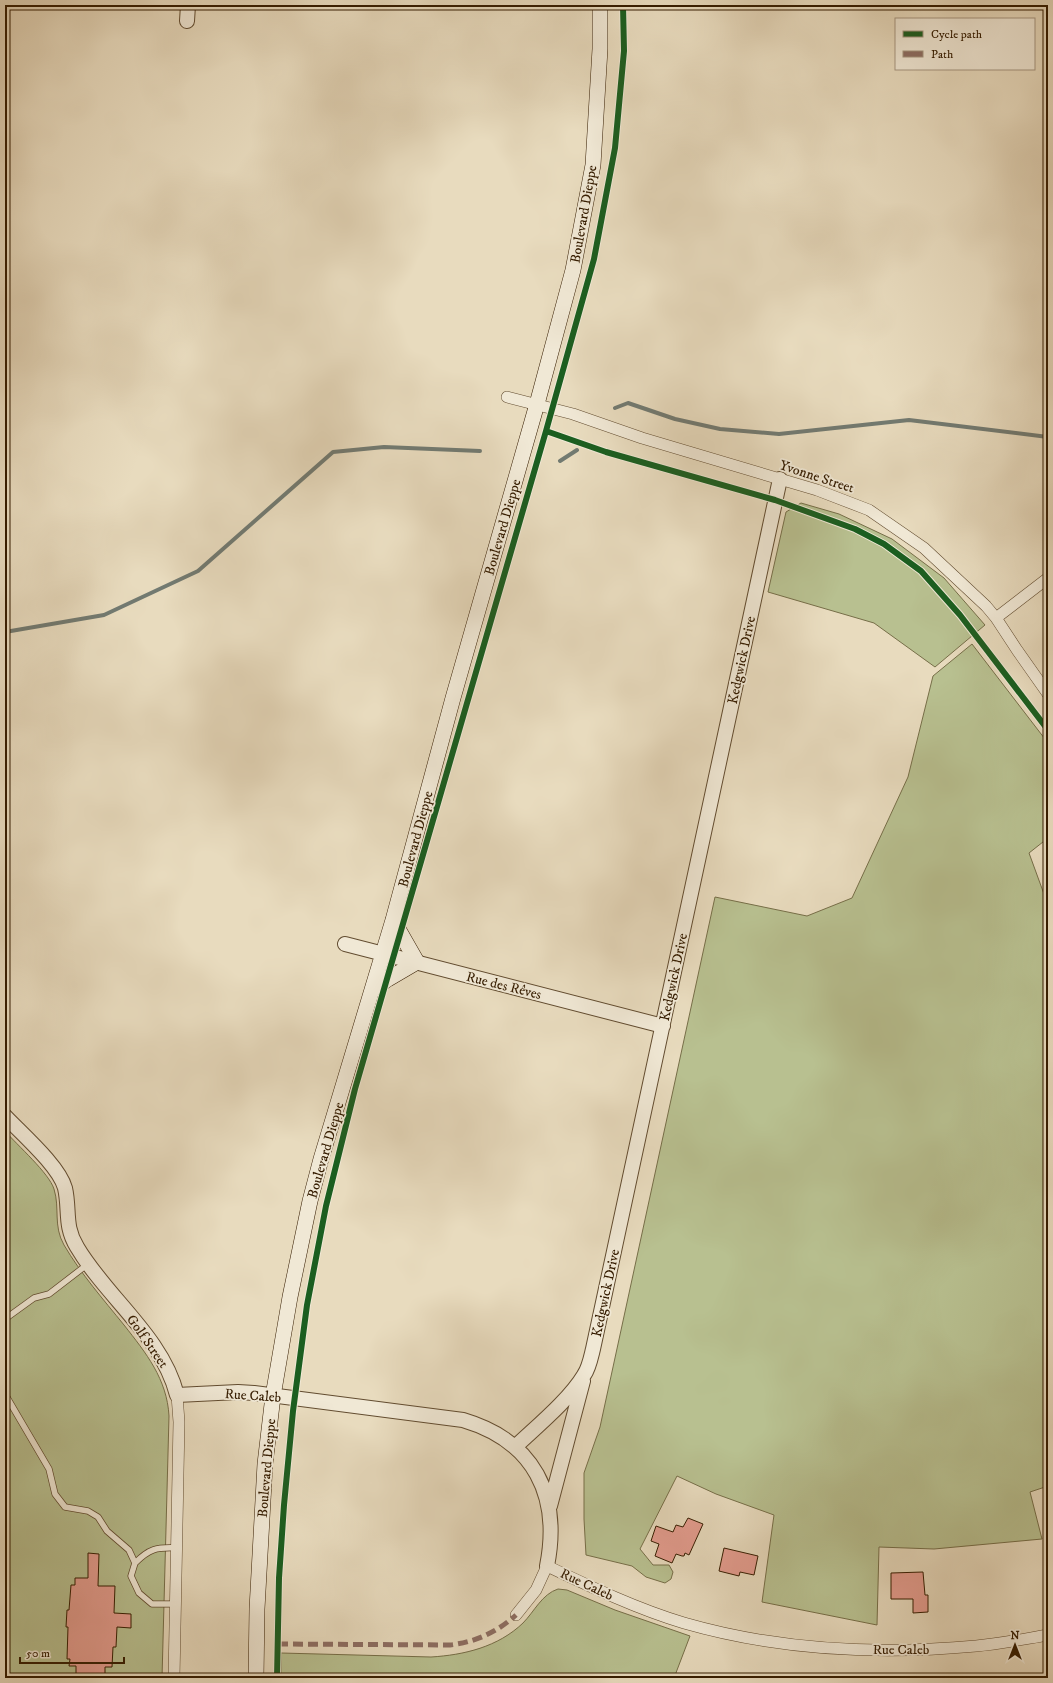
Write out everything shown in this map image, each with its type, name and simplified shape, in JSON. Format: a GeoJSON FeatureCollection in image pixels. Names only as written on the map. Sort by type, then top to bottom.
{"type":"FeatureCollection","features":[{"type":"Feature","properties":{"kind":"main road","name":"Boulevard Dieppe"},"geometry":{"type":"LineString","coordinates":[[256,1678],[257,1616],[265,1464],[273,1396],[290,1298],[310,1201],[321,1159],[393,920],[453,698],[538,404],[573,270],[593,164],[600,49],[600,5]]}},
{"type":"Feature","properties":{"kind":"main road"},"geometry":{"type":"LineString","coordinates":[[372,990],[417,962],[393,920]]}},
{"type":"Feature","properties":{"kind":"street"},"geometry":{"type":"LineString","coordinates":[[187,21],[188,5]]}},
{"type":"Feature","properties":{"kind":"street","name":"Yvonne Street"},"geometry":{"type":"LineString","coordinates":[[507,396],[573,414],[642,438],[817,490],[869,510],[924,548],[986,606],[996,618],[1016,650],[1048,694]]}},
{"type":"Feature","properties":{"kind":"street","name":"Kedgwick Drive"},"geometry":{"type":"LineString","coordinates":[[515,1447],[561,1402],[585,1375],[596,1337],[780,479]]}},
{"type":"Feature","properties":{"kind":"street"},"geometry":{"type":"LineString","coordinates":[[996,618],[1048,578]]}},
{"type":"Feature","properties":{"kind":"street","name":"Rue des Rêves"},"geometry":{"type":"LineString","coordinates":[[346,944],[663,1026]]}},
{"type":"Feature","properties":{"kind":"street","name":"Golf Street"},"geometry":{"type":"LineString","coordinates":[[5,1116],[50,1163],[59,1176],[65,1188],[68,1222],[71,1234],[78,1248],[154,1346],[171,1376],[177,1395],[179,1422],[174,1678]]}},
{"type":"Feature","properties":{"kind":"street"},"geometry":{"type":"LineString","coordinates":[[550,1506],[585,1375]]}},
{"type":"Feature","properties":{"kind":"street","name":"Rue Caleb"},"geometry":{"type":"LineString","coordinates":[[177,1395],[238,1392],[463,1420],[480,1425],[494,1432],[515,1447],[538,1476],[550,1506],[552,1538],[547,1566],[629,1603],[677,1620],[718,1631],[776,1642],[842,1648],[903,1650],[978,1646],[1048,1635]]}},
{"type":"Feature","properties":{"kind":"street"},"geometry":{"type":"LineString","coordinates":[[516,1615],[536,1590],[547,1566]]}},
{"type":"Feature","properties":{"kind":"lane"},"geometry":{"type":"LineString","coordinates":[[5,1319],[34,1298],[49,1294],[89,1264]]}},
{"type":"Feature","properties":{"kind":"lane"},"geometry":{"type":"LineString","coordinates":[[5,1394],[49,1469],[55,1494],[65,1507],[88,1511],[98,1517],[107,1531],[129,1550],[134,1563],[131,1576],[139,1592],[152,1604],[175,1604]]}},
{"type":"Feature","properties":{"kind":"lane"},"geometry":{"type":"LineString","coordinates":[[134,1563],[146,1552],[160,1547],[176,1548]]}},
{"type":"Feature","properties":{"kind":"green space"},"geometry":{"type":"Polygon","coordinates":[[[801,503],[839,514],[892,539],[944,578],[985,625],[935,667],[874,623],[768,592],[786,512],[801,503]]]}},
{"type":"Feature","properties":{"kind":"green space"},"geometry":{"type":"Polygon","coordinates":[[[972,644],[1048,743],[1048,838],[1029,853],[1048,905],[1048,1486],[1030,1492],[1042,1539],[934,1549],[879,1547],[877,1625],[762,1602],[774,1515],[716,1494],[677,1476],[640,1549],[653,1565],[669,1565],[673,1572],[671,1579],[665,1583],[646,1577],[632,1566],[586,1555],[584,1473],[600,1427],[715,897],[807,916],[852,898],[908,777],[933,676],[972,644]]]}},
{"type":"Feature","properties":{"kind":"green space"},"geometry":{"type":"Polygon","coordinates":[[[5,1131],[51,1182],[56,1196],[59,1231],[64,1245],[85,1276],[147,1356],[160,1378],[164,1390],[169,1416],[162,1678],[5,1678],[5,1131]]]}},
{"type":"Feature","properties":{"kind":"green space"},"geometry":{"type":"Polygon","coordinates":[[[558,1589],[567,1590],[615,1610],[690,1636],[674,1678],[281,1678],[281,1653],[431,1657],[468,1652],[492,1644],[513,1631],[523,1623],[547,1595],[558,1589]]]}},
{"type":"Feature","properties":{"kind":"building"},"geometry":{"type":"Polygon","coordinates":[[[688,1518],[703,1524],[689,1555],[685,1553],[684,1556],[676,1554],[672,1563],[655,1556],[659,1544],[651,1541],[656,1526],[673,1532],[676,1525],[683,1527],[688,1518]]]}},
{"type":"Feature","properties":{"kind":"building"},"geometry":{"type":"Polygon","coordinates":[[[724,1548],[758,1556],[754,1575],[740,1572],[739,1576],[719,1571],[724,1548]]]}},
{"type":"Feature","properties":{"kind":"building"},"geometry":{"type":"Polygon","coordinates":[[[88,1553],[99,1554],[98,1586],[115,1586],[114,1613],[131,1614],[131,1628],[117,1627],[116,1647],[113,1647],[112,1667],[105,1667],[105,1677],[76,1678],[76,1666],[69,1666],[70,1659],[67,1659],[67,1610],[69,1610],[71,1585],[75,1585],[75,1578],[88,1578],[88,1553]]]}},
{"type":"Feature","properties":{"kind":"building"},"geometry":{"type":"Polygon","coordinates":[[[923,1572],[925,1595],[928,1595],[928,1612],[913,1613],[913,1599],[891,1599],[891,1573],[923,1572]]]}},
{"type":"Feature","properties":{"kind":"waterway"},"geometry":{"type":"LineString","coordinates":[[615,408],[628,403],[675,419],[720,429],[779,434],[909,420],[1048,437]]}},
{"type":"Feature","properties":{"kind":"waterway"},"geometry":{"type":"LineString","coordinates":[[5,632],[104,615],[198,571],[333,452],[384,447],[480,451]]}},
{"type":"Feature","properties":{"kind":"waterway"},"geometry":{"type":"LineString","coordinates":[[560,461],[577,450]]}},
{"type":"Feature","properties":{"kind":"marked path"},"geometry":{"type":"LineString","coordinates":[[278,1644],[460,1644],[477,1639],[494,1631],[516,1615]]}},
{"type":"Feature","properties":{"kind":"cycle path"},"geometry":{"type":"LineString","coordinates":[[277,1678],[279,1578],[293,1411],[307,1305],[326,1206],[355,1089],[546,431],[594,259],[615,148],[624,51],[623,5]]}},
{"type":"Feature","properties":{"kind":"cycle path"},"geometry":{"type":"LineString","coordinates":[[546,431],[606,452],[775,500],[855,529],[884,544],[921,571],[960,615],[1048,730]]}}]}
